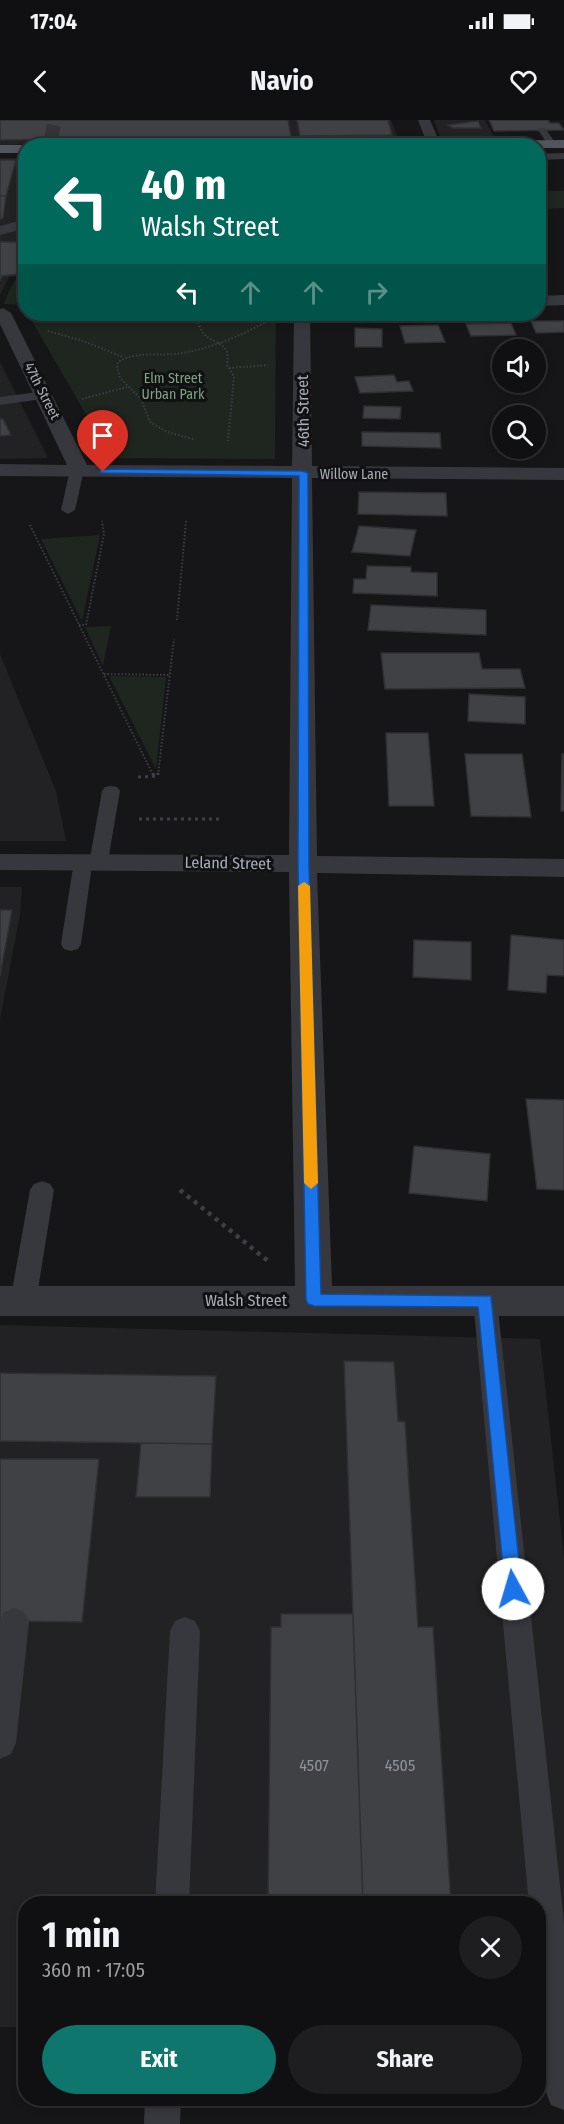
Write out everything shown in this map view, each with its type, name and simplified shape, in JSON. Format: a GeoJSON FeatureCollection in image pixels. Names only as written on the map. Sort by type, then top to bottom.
{"type":"FeatureCollection","features":[{"type":"Feature","properties":{"kind":"main road"},"geometry":{"type":"LineString","coordinates":[[0,149],[18,149]]}},
{"type":"Feature","properties":{"kind":"street"},"geometry":{"type":"LineString","coordinates":[[424,120],[432,138]]}},
{"type":"Feature","properties":{"kind":"street"},"geometry":{"type":"LineString","coordinates":[[0,231],[18,225]]}},
{"type":"Feature","properties":{"kind":"street"},"geometry":{"type":"LineString","coordinates":[[546,301],[564,300]]}},
{"type":"Feature","properties":{"kind":"street"},"geometry":{"type":"LineString","coordinates":[[1,313],[18,312]]}},
{"type":"Feature","properties":{"kind":"street","name":"47th Street"},"geometry":{"type":"LineString","coordinates":[[1,313],[77,461],[77,470]]}},
{"type":"Feature","properties":{"kind":"street","name":"46th Street"},"geometry":{"type":"LineString","coordinates":[[302,321],[303,865],[314,1300]]}},
{"type":"Feature","properties":{"kind":"street","name":"Willow Lane"},"geometry":{"type":"LineString","coordinates":[[0,470],[564,474]]}},
{"type":"Feature","properties":{"kind":"street","name":"Leland Street"},"geometry":{"type":"LineString","coordinates":[[0,862],[91,861],[564,867]]}},
{"type":"Feature","properties":{"kind":"street","name":"Walsh Street"},"geometry":{"type":"LineString","coordinates":[[11,1301],[564,1301]]}},
{"type":"Feature","properties":{"kind":"lane"},"geometry":{"type":"LineString","coordinates":[[542,130],[557,144],[564,157],[546,157]]}},
{"type":"Feature","properties":{"kind":"lane"},"geometry":{"type":"LineString","coordinates":[[0,401],[45,395]]}},
{"type":"Feature","properties":{"kind":"lane"},"geometry":{"type":"LineString","coordinates":[[68,510],[77,470]]}},
{"type":"Feature","properties":{"kind":"lane"},"geometry":{"type":"LineString","coordinates":[[70,944],[111,791]]}},
{"type":"Feature","properties":{"kind":"lane"},"geometry":{"type":"LineString","coordinates":[[11,1301],[42,1190]]}},
{"type":"Feature","properties":{"kind":"lane"},"geometry":{"type":"LineString","coordinates":[[485,1300],[544,1896]]}},
{"type":"Feature","properties":{"kind":"lane"},"geometry":{"type":"LineString","coordinates":[[0,1743],[14,1622]]}},
{"type":"Feature","properties":{"kind":"lane"},"geometry":{"type":"LineString","coordinates":[[172,1896],[185,1631]]}},
{"type":"Feature","properties":{"kind":"lane"},"geometry":{"type":"LineString","coordinates":[[546,1912],[564,2092]]}},
{"type":"Feature","properties":{"kind":"lane"},"geometry":{"type":"LineString","coordinates":[[162,2124],[163,2106]]}},
{"type":"Feature","properties":{"kind":"path"},"geometry":{"type":"LineString","coordinates":[[197,321],[202,333],[227,349],[229,354],[226,360],[234,377],[228,442],[222,442]]}},
{"type":"Feature","properties":{"kind":"path"},"geometry":{"type":"LineString","coordinates":[[47,330],[123,357],[172,354],[220,345],[269,321]]}},
{"type":"Feature","properties":{"kind":"path"},"geometry":{"type":"LineString","coordinates":[[123,357],[115,368],[117,374],[142,400],[152,424],[169,433],[198,440]]}},
{"type":"Feature","properties":{"kind":"path"},"geometry":{"type":"LineString","coordinates":[[229,368],[269,364]]}},
{"type":"Feature","properties":{"kind":"path"},"geometry":{"type":"LineString","coordinates":[[75,402],[128,386]]}},
{"type":"Feature","properties":{"kind":"path"},"geometry":{"type":"LineString","coordinates":[[80,625],[86,624],[104,534],[102,521]]}},
{"type":"Feature","properties":{"kind":"path"},"geometry":{"type":"LineString","coordinates":[[177,620],[186,521]]}},
{"type":"Feature","properties":{"kind":"path"},"geometry":{"type":"LineString","coordinates":[[30,525],[154,776]]}},
{"type":"Feature","properties":{"kind":"path"},"geometry":{"type":"LineString","coordinates":[[133,777],[158,776],[174,639]]}},
{"type":"Feature","properties":{"kind":"path"},"geometry":{"type":"LineString","coordinates":[[104,674],[170,675]]}},
{"type":"Feature","properties":{"kind":"path"},"geometry":{"type":"LineString","coordinates":[[135,827],[136,819],[222,819]]}},
{"type":"Feature","properties":{"kind":"path"},"geometry":{"type":"LineString","coordinates":[[180,1190],[268,1262]]}},
{"type":"Feature","properties":{"kind":"shaded area"},"geometry":{"type":"Polygon","coordinates":[[[0,120],[391,120],[398,138],[18,138],[18,145],[0,145],[0,120]]]}},
{"type":"Feature","properties":{"kind":"shaded area"},"geometry":{"type":"Polygon","coordinates":[[[434,120],[485,120],[494,138],[443,138],[434,120]]]}},
{"type":"Feature","properties":{"kind":"shaded area"},"geometry":{"type":"Polygon","coordinates":[[[0,158],[18,158],[18,276],[9,277],[0,295],[0,158]]]}},
{"type":"Feature","properties":{"kind":"shaded area"},"geometry":{"type":"Polygon","coordinates":[[[0,362],[48,458],[0,459],[0,362]]]}},
{"type":"Feature","properties":{"kind":"shaded area"},"geometry":{"type":"Polygon","coordinates":[[[0,654],[56,791],[66,841],[0,841],[0,654]]]}},
{"type":"Feature","properties":{"kind":"shaded area"},"geometry":{"type":"Polygon","coordinates":[[[0,887],[22,887],[20,915],[0,1019],[0,887]]]}},
{"type":"Feature","properties":{"kind":"shaded area"},"geometry":{"type":"Polygon","coordinates":[[[0,1325],[540,1339],[564,1557],[564,2035],[546,2035],[546,1896],[18,1896],[18,2027],[0,2027],[0,1325]]]}},
{"type":"Feature","properties":{"kind":"green space"},"geometry":{"type":"Polygon","coordinates":[[[546,191],[564,191],[564,208],[546,209],[546,191]]]}},
{"type":"Feature","properties":{"kind":"green space"},"geometry":{"type":"Polygon","coordinates":[[[18,277],[18,305],[4,304],[10,290],[18,277]]]}},
{"type":"Feature","properties":{"kind":"green space","name":"Elm Street Urban Park"},"geometry":{"type":"Polygon","coordinates":[[[32,321],[276,321],[275,459],[111,458],[32,321]]]}},
{"type":"Feature","properties":{"kind":"green space"},"geometry":{"type":"Polygon","coordinates":[[[100,535],[82,621],[41,539],[100,535]]]}},
{"type":"Feature","properties":{"kind":"green space"},"geometry":{"type":"Polygon","coordinates":[[[111,626],[103,666],[85,627],[111,626]]]}},
{"type":"Feature","properties":{"kind":"green space"},"geometry":{"type":"Polygon","coordinates":[[[109,676],[166,677],[156,769],[109,676]]]}},
{"type":"Feature","properties":{"kind":"building"},"geometry":{"type":"Polygon","coordinates":[[[0,120],[288,120],[291,137],[18,138],[18,140],[0,140],[0,120]]]}},
{"type":"Feature","properties":{"kind":"building"},"geometry":{"type":"Polygon","coordinates":[[[297,120],[388,120],[392,135],[300,136],[297,120]]]}},
{"type":"Feature","properties":{"kind":"building"},"geometry":{"type":"Polygon","coordinates":[[[489,120],[548,120],[550,123],[559,123],[564,130],[494,131],[489,120]]]}},
{"type":"Feature","properties":{"kind":"building"},"geometry":{"type":"Polygon","coordinates":[[[478,121],[481,128],[453,128],[448,125],[478,121]]]}},
{"type":"Feature","properties":{"kind":"building"},"geometry":{"type":"Polygon","coordinates":[[[0,160],[16,160],[6,196],[0,196],[0,160]]]}},
{"type":"Feature","properties":{"kind":"building"},"geometry":{"type":"Polygon","coordinates":[[[0,196],[6,196],[3,218],[0,219],[0,196]]]}},
{"type":"Feature","properties":{"kind":"building"},"geometry":{"type":"Polygon","coordinates":[[[0,242],[18,242],[18,274],[2,276],[0,281],[0,242]]]}},
{"type":"Feature","properties":{"kind":"building"},"geometry":{"type":"Polygon","coordinates":[[[531,321],[564,321],[564,332],[536,333],[531,321]]]}},
{"type":"Feature","properties":{"kind":"building"},"geometry":{"type":"Polygon","coordinates":[[[511,323],[516,335],[471,336],[466,324],[511,323]]]}},
{"type":"Feature","properties":{"kind":"building"},"geometry":{"type":"Polygon","coordinates":[[[438,325],[445,342],[405,343],[400,326],[438,325]]]}},
{"type":"Feature","properties":{"kind":"building"},"geometry":{"type":"Polygon","coordinates":[[[355,328],[382,329],[382,347],[355,347],[355,328]]]}},
{"type":"Feature","properties":{"kind":"building"},"geometry":{"type":"Polygon","coordinates":[[[394,375],[397,382],[409,381],[413,391],[360,393],[355,377],[394,375]]]}},
{"type":"Feature","properties":{"kind":"building"},"geometry":{"type":"Polygon","coordinates":[[[364,406],[401,407],[400,419],[363,418],[364,406]]]}},
{"type":"Feature","properties":{"kind":"building"},"geometry":{"type":"Polygon","coordinates":[[[0,419],[3,419],[11,435],[0,436],[0,419]]]}},
{"type":"Feature","properties":{"kind":"building"},"geometry":{"type":"Polygon","coordinates":[[[362,432],[440,433],[441,448],[362,446],[362,432]]]}},
{"type":"Feature","properties":{"kind":"building"},"geometry":{"type":"Polygon","coordinates":[[[359,492],[446,493],[447,516],[358,514],[359,492]]]}},
{"type":"Feature","properties":{"kind":"building"},"geometry":{"type":"Polygon","coordinates":[[[359,526],[416,530],[410,556],[352,552],[359,526]]]}},
{"type":"Feature","properties":{"kind":"building"},"geometry":{"type":"Polygon","coordinates":[[[367,566],[411,567],[411,572],[437,573],[437,596],[353,593],[354,579],[366,579],[367,566]]]}},
{"type":"Feature","properties":{"kind":"building"},"geometry":{"type":"Polygon","coordinates":[[[371,605],[486,610],[486,635],[368,630],[371,605]]]}},
{"type":"Feature","properties":{"kind":"building"},"geometry":{"type":"Polygon","coordinates":[[[381,653],[479,653],[482,669],[520,669],[525,688],[385,689],[381,653]]]}},
{"type":"Feature","properties":{"kind":"building"},"geometry":{"type":"Polygon","coordinates":[[[469,694],[525,697],[525,724],[468,721],[469,694]]]}},
{"type":"Feature","properties":{"kind":"building"},"geometry":{"type":"Polygon","coordinates":[[[386,733],[428,733],[434,806],[389,806],[386,733]]]}},
{"type":"Feature","properties":{"kind":"building"},"geometry":{"type":"Polygon","coordinates":[[[465,754],[522,754],[531,817],[471,816],[465,754]]]}},
{"type":"Feature","properties":{"kind":"building"},"geometry":{"type":"Polygon","coordinates":[[[562,754],[564,754],[564,811],[561,811],[562,754]]]}},
{"type":"Feature","properties":{"kind":"building"},"geometry":{"type":"Polygon","coordinates":[[[0,910],[12,910],[0,976],[0,910]]]}},
{"type":"Feature","properties":{"kind":"building"},"geometry":{"type":"Polygon","coordinates":[[[511,935],[564,940],[564,976],[547,975],[546,993],[508,990],[511,935]]]}},
{"type":"Feature","properties":{"kind":"building"},"geometry":{"type":"Polygon","coordinates":[[[414,940],[471,942],[471,980],[413,977],[414,940]]]}},
{"type":"Feature","properties":{"kind":"building"},"geometry":{"type":"Polygon","coordinates":[[[526,1099],[564,1100],[564,1190],[537,1189],[526,1099]]]}},
{"type":"Feature","properties":{"kind":"building"},"geometry":{"type":"Polygon","coordinates":[[[414,1146],[490,1154],[487,1201],[409,1193],[414,1146]]]}},
{"type":"Feature","properties":{"kind":"building"},"geometry":{"type":"Polygon","coordinates":[[[344,1361],[394,1362],[398,1421],[405,1422],[418,1627],[433,1627],[450,1896],[363,1896],[344,1361]]]}},
{"type":"Feature","properties":{"kind":"building"},"geometry":{"type":"Polygon","coordinates":[[[0,1373],[216,1376],[212,1444],[0,1441],[0,1373]]]}},
{"type":"Feature","properties":{"kind":"building"},"geometry":{"type":"Polygon","coordinates":[[[141,1443],[212,1444],[210,1497],[136,1497],[141,1443]]]}},
{"type":"Feature","properties":{"kind":"building"},"geometry":{"type":"Polygon","coordinates":[[[0,1459],[99,1459],[82,1622],[0,1621],[0,1459]]]}},
{"type":"Feature","properties":{"kind":"building"},"geometry":{"type":"Polygon","coordinates":[[[281,1614],[353,1614],[363,1896],[268,1896],[271,1627],[281,1627],[281,1614]]]}},
{"type":"Feature","properties":{"kind":"tunnel"},"geometry":{"type":"LineString","coordinates":[[51,138],[55,120]]}},
{"type":"Feature","properties":{"kind":"slow traffic"},"geometry":{"type":"LineString","coordinates":[[304,886],[311,1183]]}},
{"type":"Feature","properties":{"kind":"route"},"geometry":{"type":"LineString","coordinates":[[103,472],[303,473],[303,865],[314,1300],[485,1300],[513,1589]]}}]}
